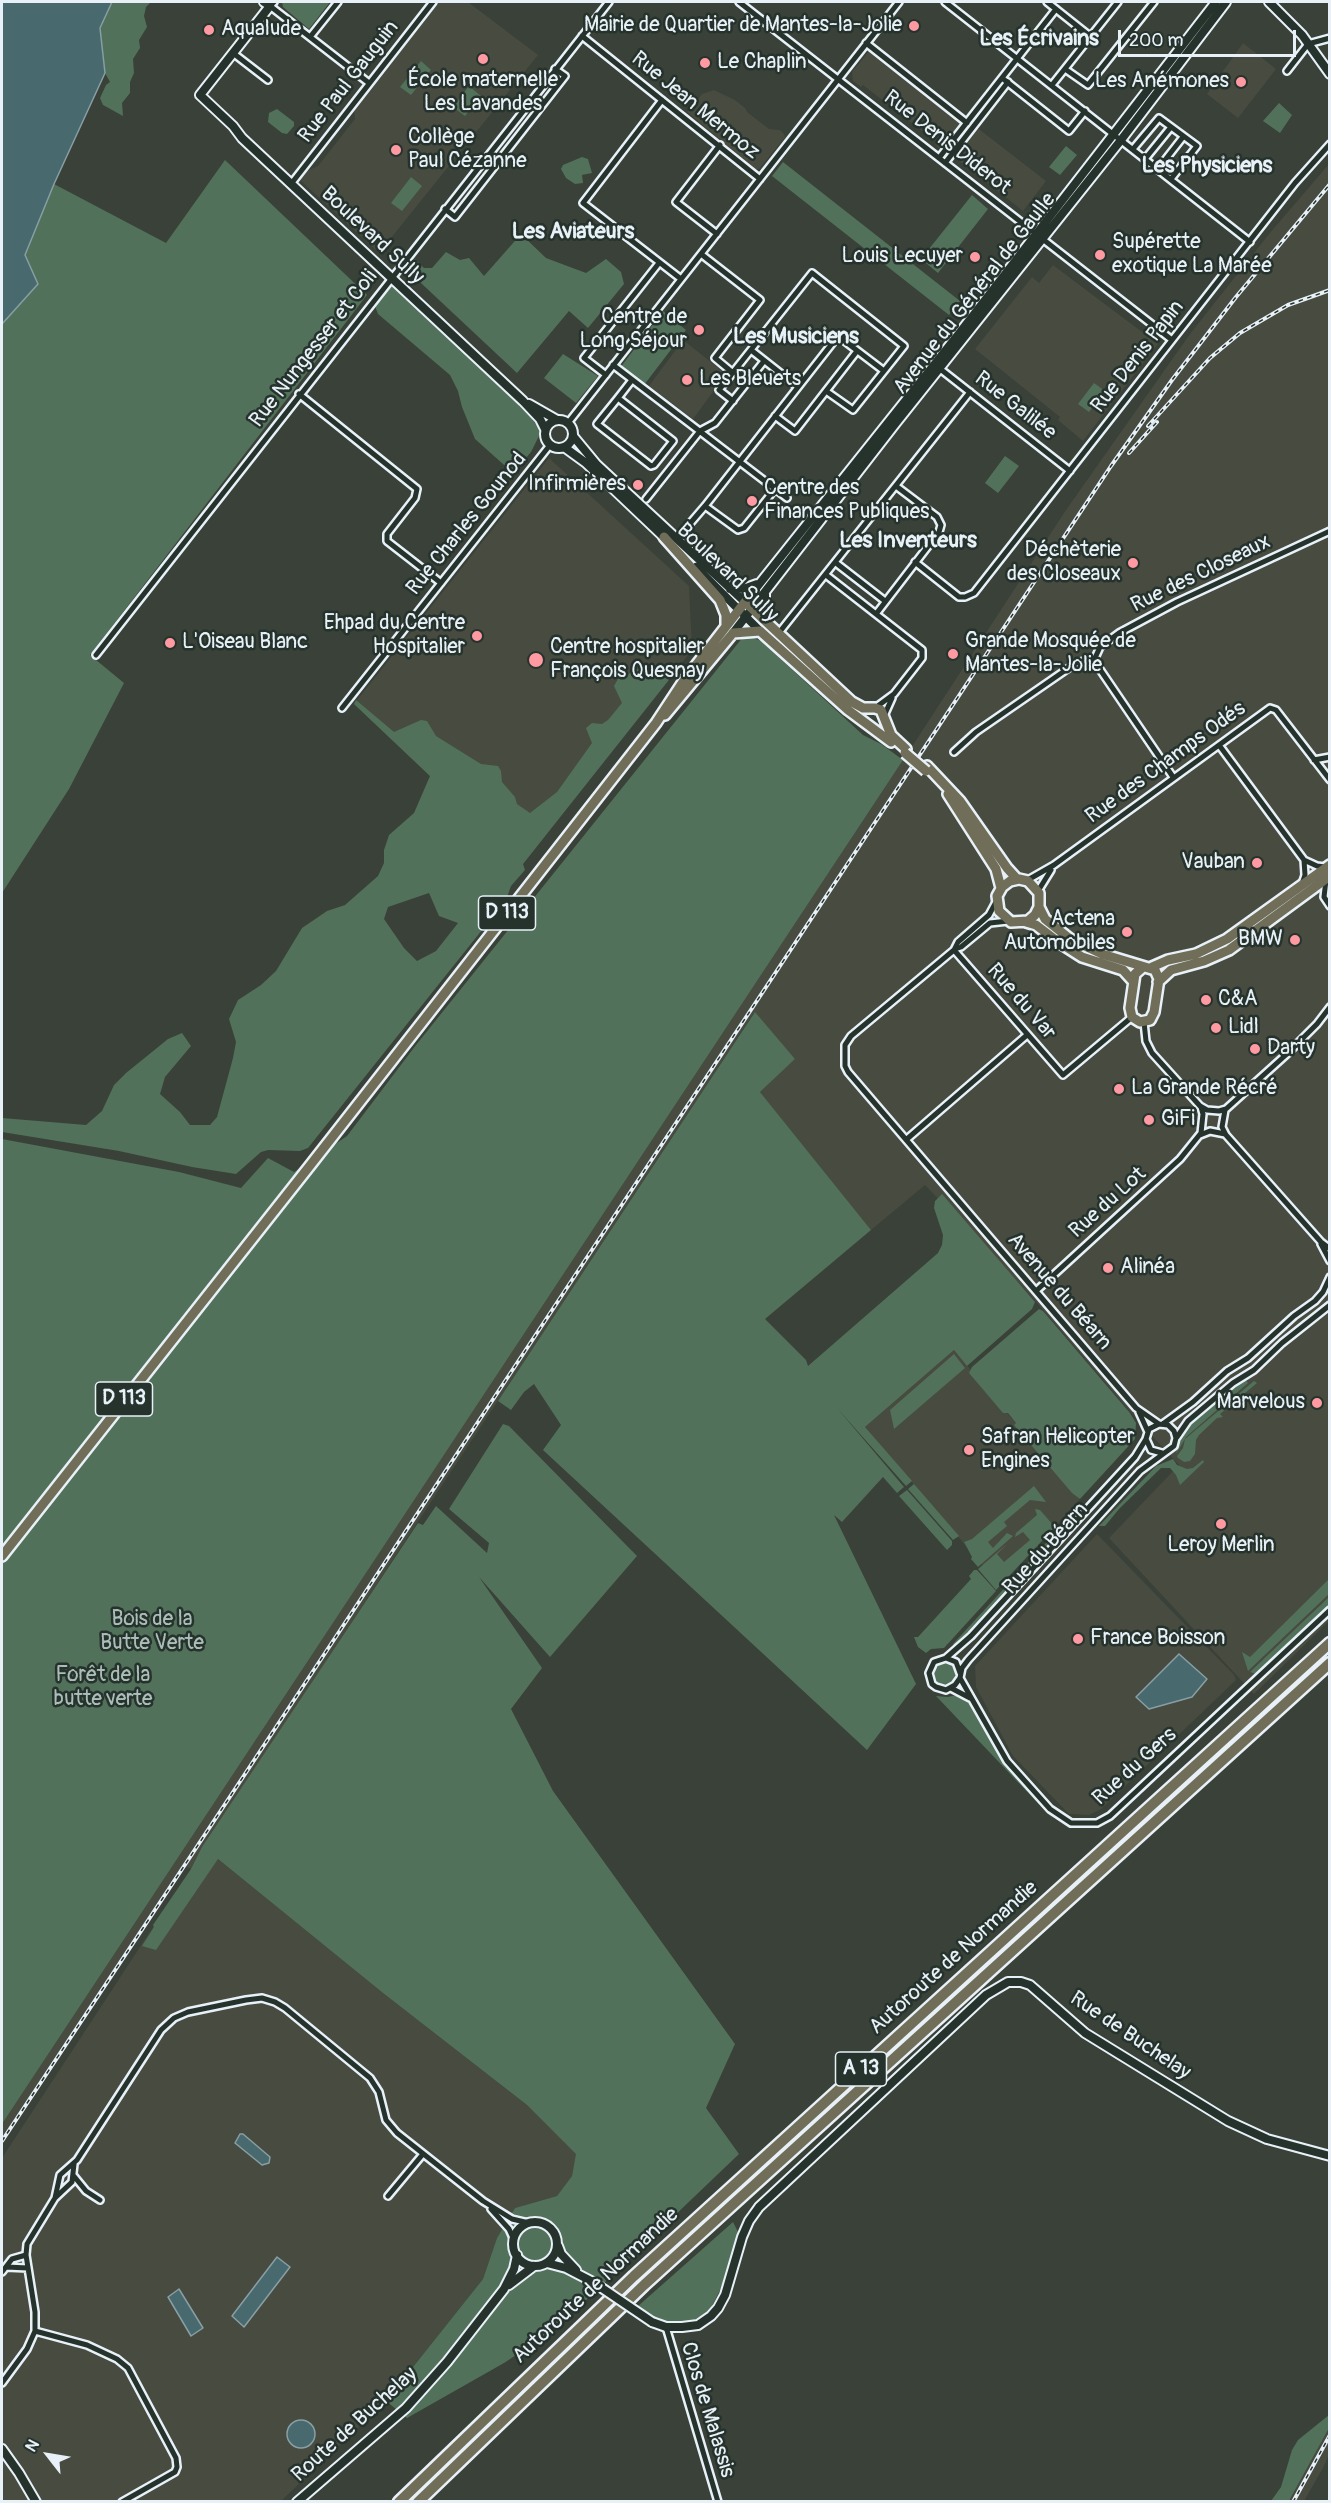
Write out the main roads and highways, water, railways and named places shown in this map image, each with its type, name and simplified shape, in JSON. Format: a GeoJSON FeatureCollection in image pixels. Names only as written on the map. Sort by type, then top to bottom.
{"type":"FeatureCollection","features":[{"type":"Feature","properties":{"kind":"highway","name":"Autoroute de Normandie"},"geometry":{"type":"LineString","coordinates":[[399,2502],[642,2268],[1329,1643]]}},
{"type":"Feature","properties":{"kind":"highway","name":"Autoroute de Normandie"},"geometry":{"type":"LineString","coordinates":[[418,2502],[644,2285],[1329,1663]]}},
{"type":"Feature","properties":{"kind":"main road"},"geometry":{"type":"LineString","coordinates":[[664,537],[720,600],[726,615],[726,625]]}},
{"type":"Feature","properties":{"kind":"main road","name":"Boulevard Sully"},"geometry":{"type":"LineString","coordinates":[[726,625],[746,609],[765,619],[778,634],[852,702],[859,707],[872,708]]}},
{"type":"Feature","properties":{"kind":"main road","name":"D 113"},"geometry":{"type":"LineString","coordinates":[[2,1556],[247,1243],[300,1169],[409,1037],[656,723],[675,692],[726,625]]}},
{"type":"Feature","properties":{"kind":"main road","name":"Boulevard Sully"},"geometry":{"type":"LineString","coordinates":[[656,723],[669,711],[734,633],[760,631],[869,726],[906,751]]}},
{"type":"Feature","properties":{"kind":"main road"},"geometry":{"type":"LineString","coordinates":[[884,718],[879,727],[869,726],[864,716],[872,708],[881,710],[891,735],[960,801],[1006,868],[1038,891],[1040,907],[1045,919],[1070,939],[1097,951],[1147,967],[1158,975],[1154,1014],[1150,1020],[1144,1022],[1132,1017],[1130,1008],[1136,972],[1147,967],[1168,960],[1196,954],[1217,945],[1304,889]]}},
{"type":"Feature","properties":{"kind":"main road"},"geometry":{"type":"LineString","coordinates":[[927,768],[953,801],[996,869],[1000,888],[996,902],[1000,913],[1008,921],[1036,925],[1082,957],[1123,970],[1133,981]]}},
{"type":"Feature","properties":{"kind":"main road"},"geometry":{"type":"LineString","coordinates":[[1158,982],[1171,970],[1204,961],[1229,950],[1328,871]]}},
{"type":"Feature","properties":{"kind":"main road"},"geometry":{"type":"LineString","coordinates":[[1000,888],[1008,882],[1021,880]]}},
{"type":"Feature","properties":{"kind":"main road"},"geometry":{"type":"LineString","coordinates":[[1026,922],[1035,915],[1040,907]]}},
{"type":"Feature","properties":{"kind":"water"},"geometry":{"type":"Polygon","coordinates":[[[2,2],[112,2],[100,28],[105,73],[54,184],[25,255],[38,284],[2,324],[2,2]]]}},
{"type":"Feature","properties":{"kind":"water"},"geometry":{"type":"Polygon","coordinates":[[[1179,1654],[1207,1679],[1192,1697],[1149,1709],[1136,1697],[1179,1654]]]}},
{"type":"Feature","properties":{"kind":"water"},"geometry":{"type":"Polygon","coordinates":[[[240,2134],[243,2134],[270,2157],[269,2163],[262,2165],[235,2143],[240,2134]]]}},
{"type":"Feature","properties":{"kind":"water"},"geometry":{"type":"Polygon","coordinates":[[[277,2257],[290,2267],[244,2327],[232,2316],[277,2257]]]}},
{"type":"Feature","properties":{"kind":"water"},"geometry":{"type":"Polygon","coordinates":[[[179,2289],[203,2328],[191,2336],[168,2297],[179,2289]]]}},
{"type":"Feature","properties":{"kind":"water"},"geometry":{"type":"Polygon","coordinates":[[[301,2420],[311,2424],[315,2434],[311,2444],[301,2448],[291,2444],[287,2434],[291,2424],[301,2420]]]}},
{"type":"Feature","properties":{"kind":"railway"},"geometry":{"type":"LineString","coordinates":[[2,2141],[1111,466],[1172,380],[1236,297],[1330,184]]}},
{"type":"Feature","properties":{"kind":"railway"},"geometry":{"type":"LineString","coordinates":[[1148,426],[1210,358],[1240,333],[1288,305],[1330,290]]}},
{"type":"Feature","properties":{"kind":"railway"},"geometry":{"type":"LineString","coordinates":[[1129,453],[1157,422]]}},
{"type":"Feature","properties":{"kind":"railway"},"geometry":{"type":"LineString","coordinates":[[1293,2502],[1330,2435]]}},
{"type":"Feature","properties":{"kind":"place","name":"Mairie de Quartier de Mantes-la-Jolie"},"geometry":{"type":"Point","coordinates":[914,26]}},
{"type":"Feature","properties":{"kind":"place","name":"Aqualude"},"geometry":{"type":"Point","coordinates":[209,30]}},
{"type":"Feature","properties":{"kind":"place","name":"École maternelle Les Lavandes"},"geometry":{"type":"Point","coordinates":[483,59]}},
{"type":"Feature","properties":{"kind":"place","name":"Le Chaplin"},"geometry":{"type":"Point","coordinates":[705,63]}},
{"type":"Feature","properties":{"kind":"place","name":"Les Anémones"},"geometry":{"type":"Point","coordinates":[1241,82]}},
{"type":"Feature","properties":{"kind":"place","name":"Collège Paul Cézanne"},"geometry":{"type":"Point","coordinates":[396,150]}},
{"type":"Feature","properties":{"kind":"place","name":"Supérette exotique La Marée"},"geometry":{"type":"Point","coordinates":[1100,255]}},
{"type":"Feature","properties":{"kind":"place","name":"Louis Lecuyer"},"geometry":{"type":"Point","coordinates":[975,257]}},
{"type":"Feature","properties":{"kind":"place","name":"Centre de Long Séjour"},"geometry":{"type":"Point","coordinates":[699,330]}},
{"type":"Feature","properties":{"kind":"place","name":"Les Bleuets"},"geometry":{"type":"Point","coordinates":[687,380]}},
{"type":"Feature","properties":{"kind":"place","name":"Infirmières"},"geometry":{"type":"Point","coordinates":[638,485]}},
{"type":"Feature","properties":{"kind":"place","name":"Centre des Finances Publiques"},"geometry":{"type":"Point","coordinates":[752,501]}},
{"type":"Feature","properties":{"kind":"place","name":"Déchèterie des Closeaux"},"geometry":{"type":"Point","coordinates":[1133,563]}},
{"type":"Feature","properties":{"kind":"place","name":"Ehpad du Centre Hospitalier"},"geometry":{"type":"Point","coordinates":[477,636]}},
{"type":"Feature","properties":{"kind":"place","name":"L'Oiseau Blanc"},"geometry":{"type":"Point","coordinates":[170,643]}},
{"type":"Feature","properties":{"kind":"place","name":"Grande Mosquée de Mantes-la-Jolie"},"geometry":{"type":"Point","coordinates":[953,654]}},
{"type":"Feature","properties":{"kind":"place","name":"Centre hospitalier François Quesnay"},"geometry":{"type":"Point","coordinates":[536,660]}},
{"type":"Feature","properties":{"kind":"place","name":"Vauban"},"geometry":{"type":"Point","coordinates":[1257,863]}},
{"type":"Feature","properties":{"kind":"place","name":"Actena Automobiles"},"geometry":{"type":"Point","coordinates":[1127,932]}},
{"type":"Feature","properties":{"kind":"place","name":"BMW"},"geometry":{"type":"Point","coordinates":[1295,940]}},
{"type":"Feature","properties":{"kind":"place","name":"C&A"},"geometry":{"type":"Point","coordinates":[1206,1000]}},
{"type":"Feature","properties":{"kind":"place","name":"Lidl"},"geometry":{"type":"Point","coordinates":[1216,1028]}},
{"type":"Feature","properties":{"kind":"place","name":"Darty"},"geometry":{"type":"Point","coordinates":[1255,1049]}},
{"type":"Feature","properties":{"kind":"place","name":"La Grande Récré"},"geometry":{"type":"Point","coordinates":[1119,1089]}},
{"type":"Feature","properties":{"kind":"place","name":"GiFi"},"geometry":{"type":"Point","coordinates":[1149,1120]}},
{"type":"Feature","properties":{"kind":"place","name":"Alinéa"},"geometry":{"type":"Point","coordinates":[1108,1268]}},
{"type":"Feature","properties":{"kind":"place","name":"Marvelous"},"geometry":{"type":"Point","coordinates":[1317,1403]}},
{"type":"Feature","properties":{"kind":"place","name":"Safran Helicopter Engines"},"geometry":{"type":"Point","coordinates":[969,1450]}},
{"type":"Feature","properties":{"kind":"place","name":"Leroy Merlin"},"geometry":{"type":"Point","coordinates":[1221,1524]}},
{"type":"Feature","properties":{"kind":"place","name":"France Boisson"},"geometry":{"type":"Point","coordinates":[1078,1639]}},
{"type":"Feature","properties":{"kind":"district","name":"Les Écrivains"},"geometry":{"type":"Point","coordinates":[1039,39]}},
{"type":"Feature","properties":{"kind":"district","name":"Les Physiciens"},"geometry":{"type":"Point","coordinates":[1207,166]}},
{"type":"Feature","properties":{"kind":"district","name":"Les Aviateurs"},"geometry":{"type":"Point","coordinates":[573,232]}},
{"type":"Feature","properties":{"kind":"district","name":"Les Musiciens"},"geometry":{"type":"Point","coordinates":[796,337]}},
{"type":"Feature","properties":{"kind":"district","name":"Les Inventeurs"},"geometry":{"type":"Point","coordinates":[908,541]}},
{"type":"Feature","properties":{"kind":"park label","name":"Bois de la Butte Verte"},"geometry":{"type":"Point","coordinates":[152,1632]}},
{"type":"Feature","properties":{"kind":"park label","name":"Forêt de la butte verte"},"geometry":{"type":"Point","coordinates":[103,1688]}}]}
